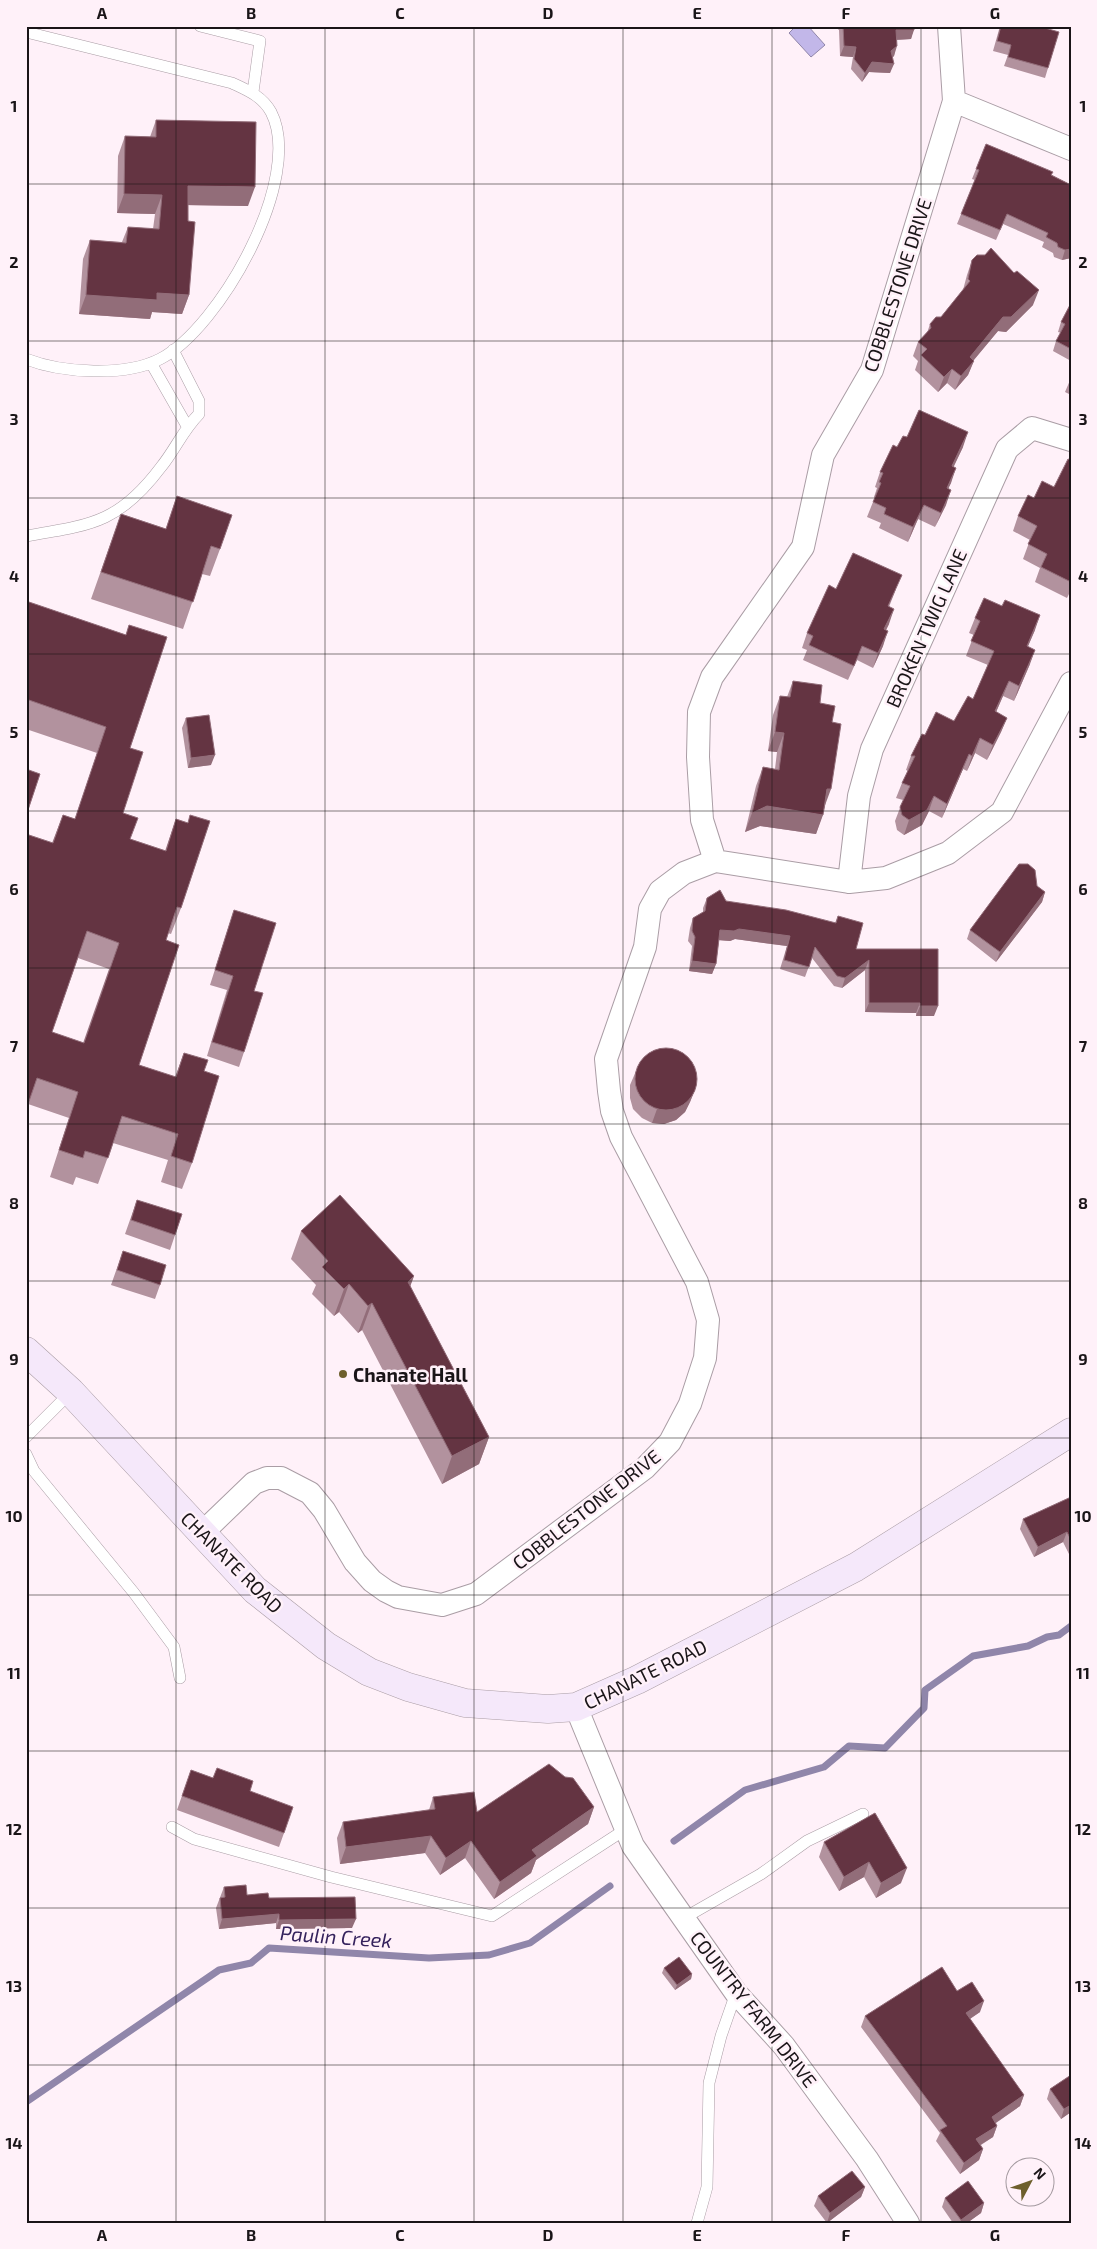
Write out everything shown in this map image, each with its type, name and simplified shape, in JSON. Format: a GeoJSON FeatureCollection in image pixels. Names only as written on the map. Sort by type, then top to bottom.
{"type":"FeatureCollection","features":[{"type":"Feature","properties":{"kind":"street","name":"COBBLESTONE DRIVE"},"geometry":{"type":"LineString","coordinates":[[202,1533],[254,1483],[267,1478],[281,1478],[310,1493],[324,1510],[355,1562],[372,1581],[398,1597],[442,1605],[476,1594],[645,1468],[670,1442],[690,1404],[704,1358],[708,1320],[698,1282],[621,1137],[612,1111],[606,1059],[645,947],[650,909],[660,891],[684,873],[715,861],[702,820],[698,757],[700,712],[712,677],[803,547],[824,455],[872,370],[954,101],[949,26]]}},
{"type":"Feature","properties":{"kind":"street"},"geometry":{"type":"LineString","coordinates":[[954,101],[1071,149]]}},
{"type":"Feature","properties":{"kind":"street","name":"BROKEN TWIG LANE"},"geometry":{"type":"LineString","coordinates":[[849,882],[859,796],[872,750],[1007,449],[1032,428],[1071,440]]}},
{"type":"Feature","properties":{"kind":"street"},"geometry":{"type":"LineString","coordinates":[[715,861],[849,882],[886,878],[948,853],[1002,812],[1071,683]]}},
{"type":"Feature","properties":{"kind":"street","name":"CHANATE ROAD"},"geometry":{"type":"LineString","coordinates":[[26,1351],[71,1392],[255,1590],[284,1616],[326,1646],[369,1672],[408,1687],[465,1703],[548,1709],[576,1707],[637,1680],[856,1567],[1071,1432]]}},
{"type":"Feature","properties":{"kind":"street","name":"COUNTRY FARM DRIVE"},"geometry":{"type":"LineString","coordinates":[[576,1707],[633,1846],[736,1993],[784,2046],[866,2160],[908,2223]]}},
{"type":"Feature","properties":{"kind":"lane"},"geometry":{"type":"LineString","coordinates":[[200,26],[260,41],[253,92]]}},
{"type":"Feature","properties":{"kind":"lane"},"geometry":{"type":"LineString","coordinates":[[26,32],[232,83],[253,92],[270,110],[280,142],[276,173],[262,223],[241,266],[214,310],[182,344],[151,363],[118,369],[76,370],[26,360]]}},
{"type":"Feature","properties":{"kind":"lane"},"geometry":{"type":"LineString","coordinates":[[26,536],[83,526],[105,519],[125,506],[146,486],[162,466],[187,426],[198,414],[199,401],[173,350]]}},
{"type":"Feature","properties":{"kind":"lane"},"geometry":{"type":"LineString","coordinates":[[151,363],[187,426]]}},
{"type":"Feature","properties":{"kind":"lane"},"geometry":{"type":"LineString","coordinates":[[26,1437],[71,1392]]}},
{"type":"Feature","properties":{"kind":"lane"},"geometry":{"type":"LineString","coordinates":[[26,1454],[34,1471],[134,1593],[174,1647],[180,1678]]}},
{"type":"Feature","properties":{"kind":"lane"},"geometry":{"type":"LineString","coordinates":[[684,1918],[761,1874],[807,1841],[863,1814]]}},
{"type":"Feature","properties":{"kind":"lane"},"geometry":{"type":"LineString","coordinates":[[172,1827],[194,1839],[331,1877],[492,1916],[626,1829]]}},
{"type":"Feature","properties":{"kind":"lane"},"geometry":{"type":"LineString","coordinates":[[697,2223],[706,2187],[709,2083],[721,2036],[736,1993]]}},
{"type":"Feature","properties":{"kind":"shaded area"},"geometry":{"type":"Polygon","coordinates":[[[796,26],[808,26],[825,45],[811,57],[789,33],[796,26]]]}},
{"type":"Feature","properties":{"kind":"building"},"geometry":{"type":"Polygon","coordinates":[[[843,26],[914,26],[914,30],[896,30],[897,46],[891,51],[894,64],[872,62],[865,73],[854,59],[856,47],[844,46],[843,26]]]}},
{"type":"Feature","properties":{"kind":"building"},"geometry":{"type":"Polygon","coordinates":[[[1001,26],[1038,26],[1059,32],[1048,68],[1008,57],[1011,45],[997,41],[1001,26]]]}},
{"type":"Feature","properties":{"kind":"building"},"geometry":{"type":"Polygon","coordinates":[[[156,120],[256,122],[255,187],[188,186],[188,221],[195,222],[189,295],[157,293],[157,300],[86,295],[90,240],[126,243],[128,227],[159,229],[162,195],[124,194],[125,136],[156,137],[156,120]]]}},
{"type":"Feature","properties":{"kind":"building"},"geometry":{"type":"Polygon","coordinates":[[[986,144],[1053,172],[1051,175],[1071,185],[1071,249],[1065,250],[1058,247],[1057,243],[1046,237],[1048,233],[1007,214],[1000,230],[961,214],[979,170],[976,169],[986,144]]]}},
{"type":"Feature","properties":{"kind":"building"},"geometry":{"type":"Polygon","coordinates":[[[991,248],[1014,273],[1017,271],[1039,290],[1011,317],[1003,317],[970,357],[974,361],[961,376],[952,369],[944,377],[921,355],[927,349],[918,342],[931,328],[930,324],[936,317],[941,317],[970,281],[968,279],[972,260],[977,255],[985,255],[991,248]]]}},
{"type":"Feature","properties":{"kind":"building"},"geometry":{"type":"Polygon","coordinates":[[[1071,303],[1071,349],[1056,341],[1065,324],[1061,322],[1071,303]]]}},
{"type":"Feature","properties":{"kind":"building"},"geometry":{"type":"Polygon","coordinates":[[[919,410],[968,432],[952,466],[956,468],[947,488],[951,490],[941,513],[924,505],[913,527],[884,514],[886,508],[873,502],[881,483],[879,482],[883,473],[880,472],[893,445],[897,447],[903,436],[907,437],[919,410]]]}},
{"type":"Feature","properties":{"kind":"building"},"geometry":{"type":"Polygon","coordinates":[[[1068,459],[1071,460],[1071,582],[1041,567],[1047,554],[1028,544],[1037,526],[1018,516],[1028,495],[1034,498],[1042,481],[1054,487],[1068,459]]]}},
{"type":"Feature","properties":{"kind":"building"},"geometry":{"type":"Polygon","coordinates":[[[177,496],[232,515],[220,549],[211,546],[193,602],[101,572],[121,514],[166,529],[177,496]]]}},
{"type":"Feature","properties":{"kind":"building"},"geometry":{"type":"Polygon","coordinates":[[[853,553],[902,575],[888,606],[894,609],[884,629],[888,631],[878,653],[862,646],[854,666],[809,645],[813,636],[807,633],[829,585],[836,589],[853,553]]]}},
{"type":"Feature","properties":{"kind":"building"},"geometry":{"type":"Polygon","coordinates":[[[984,598],[1002,606],[1005,600],[1040,615],[1027,646],[1035,650],[1019,686],[1009,681],[995,711],[1007,718],[993,745],[980,738],[972,756],[969,754],[947,804],[934,796],[927,810],[909,820],[902,815],[900,807],[910,786],[902,783],[915,756],[911,756],[922,734],[925,735],[936,712],[954,721],[968,696],[973,699],[994,651],[971,641],[980,621],[975,618],[984,598]]]}},
{"type":"Feature","properties":{"kind":"building"},"geometry":{"type":"Polygon","coordinates":[[[26,601],[126,635],[129,625],[167,637],[130,748],[143,752],[123,813],[138,818],[130,839],[166,851],[176,819],[188,823],[190,815],[210,821],[181,908],[177,907],[166,940],[179,945],[139,1065],[176,1077],[184,1053],[208,1060],[204,1071],[219,1076],[192,1163],[171,1156],[178,1134],[122,1116],[108,1158],[85,1151],[83,1158],[59,1150],[78,1092],[37,1078],[26,1110],[26,834],[53,843],[63,815],[75,819],[106,727],[26,699],[26,601]],[[87,931],[52,1032],[84,1043],[119,943],[87,931]]]}},
{"type":"Feature","properties":{"kind":"building"},"geometry":{"type":"Polygon","coordinates":[[[793,681],[822,685],[820,703],[835,706],[832,722],[841,724],[831,789],[827,789],[823,815],[767,806],[752,813],[763,767],[779,770],[784,733],[775,732],[780,696],[790,697],[793,681]]]}},
{"type":"Feature","properties":{"kind":"building"},"geometry":{"type":"Polygon","coordinates":[[[209,715],[215,755],[191,758],[186,718],[209,715]]]}},
{"type":"Feature","properties":{"kind":"building"},"geometry":{"type":"Polygon","coordinates":[[[26,769],[40,774],[26,816],[26,769]]]}},
{"type":"Feature","properties":{"kind":"building"},"geometry":{"type":"Polygon","coordinates":[[[1019,864],[1028,864],[1035,870],[1037,886],[1045,892],[1000,952],[970,930],[1019,864]]]}},
{"type":"Feature","properties":{"kind":"building"},"geometry":{"type":"Polygon","coordinates":[[[720,890],[726,901],[786,910],[836,923],[838,916],[863,923],[856,949],[938,949],[938,1006],[920,1006],[920,1003],[869,1003],[869,960],[845,978],[837,976],[815,947],[809,967],[784,960],[790,936],[739,929],[734,931],[720,930],[716,964],[692,961],[695,937],[692,931],[693,918],[705,911],[707,898],[720,890]]]}},
{"type":"Feature","properties":{"kind":"building"},"geometry":{"type":"Polygon","coordinates":[[[234,910],[276,923],[254,991],[263,993],[244,1052],[212,1042],[233,976],[215,970],[234,910]]]}},
{"type":"Feature","properties":{"kind":"building"},"geometry":{"type":"Polygon","coordinates":[[[666,1048],[678,1051],[688,1057],[694,1067],[697,1079],[694,1091],[688,1101],[678,1107],[666,1110],[654,1107],[644,1101],[638,1091],[635,1079],[638,1067],[644,1057],[654,1051],[666,1048]]]}},
{"type":"Feature","properties":{"kind":"building"},"geometry":{"type":"Polygon","coordinates":[[[340,1195],[414,1276],[408,1282],[489,1437],[452,1456],[372,1303],[368,1306],[349,1284],[344,1289],[322,1267],[328,1261],[301,1231],[340,1195]]]}},
{"type":"Feature","properties":{"kind":"building"},"geometry":{"type":"Polygon","coordinates":[[[137,1200],[182,1214],[175,1235],[131,1220],[137,1200]]]}},
{"type":"Feature","properties":{"kind":"building"},"geometry":{"type":"Polygon","coordinates":[[[123,1251],[166,1265],[160,1285],[117,1270],[123,1251]]]}},
{"type":"Feature","properties":{"kind":"building"},"geometry":{"type":"Polygon","coordinates":[[[1071,1497],[1071,1540],[1067,1532],[1038,1547],[1023,1519],[1071,1497]]]}},
{"type":"Feature","properties":{"kind":"building"},"geometry":{"type":"Polygon","coordinates":[[[549,1764],[565,1777],[573,1778],[594,1807],[532,1850],[537,1856],[500,1882],[471,1841],[446,1858],[431,1836],[346,1847],[343,1822],[435,1809],[433,1797],[474,1792],[477,1812],[549,1764]]]}},
{"type":"Feature","properties":{"kind":"building"},"geometry":{"type":"Polygon","coordinates":[[[217,1768],[253,1781],[250,1791],[293,1807],[284,1833],[182,1796],[191,1770],[213,1778],[217,1768]]]}},
{"type":"Feature","properties":{"kind":"building"},"geometry":{"type":"Polygon","coordinates":[[[875,1813],[907,1868],[881,1883],[869,1862],[844,1877],[824,1842],[875,1813]]]}},
{"type":"Feature","properties":{"kind":"building"},"geometry":{"type":"Polygon","coordinates":[[[246,1885],[247,1895],[268,1893],[269,1898],[355,1897],[356,1919],[279,1920],[279,1914],[222,1919],[220,1898],[225,1897],[224,1887],[246,1885]]]}},
{"type":"Feature","properties":{"kind":"building"},"geometry":{"type":"Polygon","coordinates":[[[679,1957],[692,1974],[677,1985],[664,1968],[679,1957]]]}},
{"type":"Feature","properties":{"kind":"building"},"geometry":{"type":"Polygon","coordinates":[[[942,1967],[957,1991],[972,1982],[984,2001],[966,2013],[1024,2095],[992,2117],[997,2126],[976,2139],[983,2149],[964,2163],[940,2130],[947,2126],[865,2016],[942,1967]]]}},
{"type":"Feature","properties":{"kind":"building"},"geometry":{"type":"Polygon","coordinates":[[[1071,2075],[1071,2105],[1064,2109],[1050,2089],[1071,2075]]]}},
{"type":"Feature","properties":{"kind":"building"},"geometry":{"type":"Polygon","coordinates":[[[852,2171],[865,2187],[830,2213],[818,2196],[852,2171]]]}},
{"type":"Feature","properties":{"kind":"building"},"geometry":{"type":"Polygon","coordinates":[[[968,2181],[984,2203],[961,2220],[945,2198],[968,2181]]]}},
{"type":"Feature","properties":{"kind":"waterway","name":"Paulin Creek"},"geometry":{"type":"LineString","coordinates":[[674,1841],[745,1790],[824,1767],[849,1746],[885,1748],[924,1708],[925,1690],[973,1656],[1028,1646],[1047,1637],[1059,1635],[1071,1626]]}},
{"type":"Feature","properties":{"kind":"waterway","name":"Paulin Creek"},"geometry":{"type":"LineString","coordinates":[[26,2102],[219,1970],[251,1963],[269,1948],[429,1958],[489,1955],[530,1943],[610,1886]]}},
{"type":"Feature","properties":{"kind":"place","name":"Chanate Hall"},"geometry":{"type":"Point","coordinates":[343,1374]}}]}
